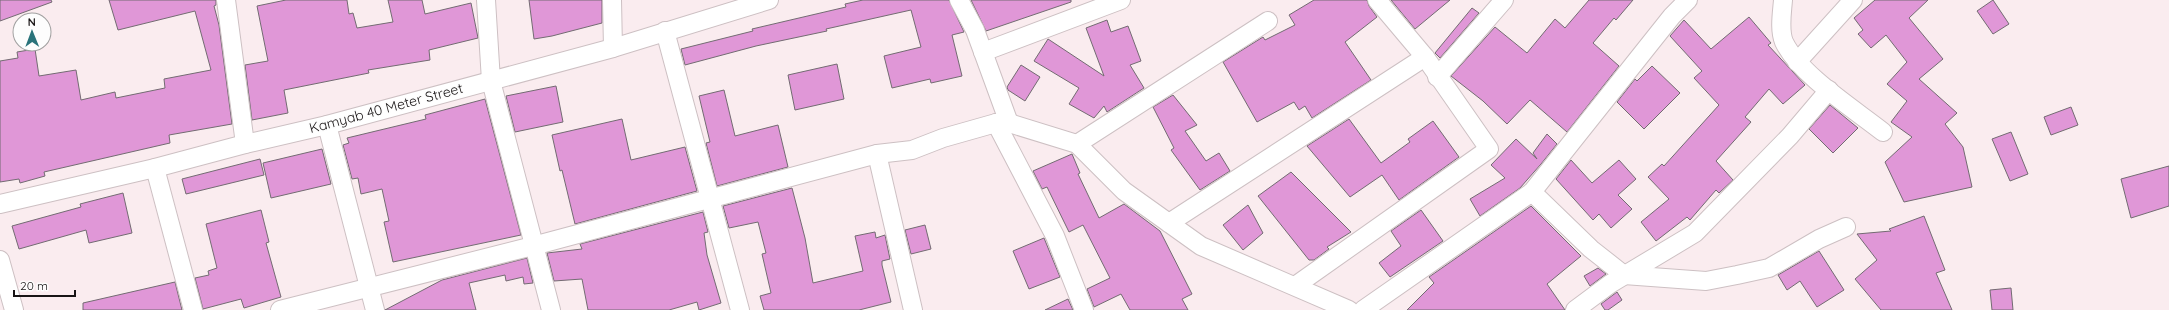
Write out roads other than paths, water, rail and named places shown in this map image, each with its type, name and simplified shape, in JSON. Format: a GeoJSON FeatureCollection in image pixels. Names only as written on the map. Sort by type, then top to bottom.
{"type":"FeatureCollection","features":[{"type":"Feature","properties":{"kind":"street"},"geometry":{"type":"LineString","coordinates":[[226,0],[245,144]]}},
{"type":"Feature","properties":{"kind":"street"},"geometry":{"type":"LineString","coordinates":[[486,0],[491,81],[551,310]]}},
{"type":"Feature","properties":{"kind":"street"},"geometry":{"type":"LineString","coordinates":[[612,0],[613,48]]}},
{"type":"Feature","properties":{"kind":"street","name":"Kamyab 40 Meter Street"},"geometry":{"type":"LineString","coordinates":[[0,204],[155,168],[245,144],[327,125],[613,48],[665,31],[729,6],[769,0]]}},
{"type":"Feature","properties":{"kind":"street"},"geometry":{"type":"LineString","coordinates":[[959,0],[975,30],[1002,123],[1055,236],[1084,310]]}},
{"type":"Feature","properties":{"kind":"street"},"geometry":{"type":"LineString","coordinates":[[982,52],[1121,0]]}},
{"type":"Feature","properties":{"kind":"street"},"geometry":{"type":"LineString","coordinates":[[1295,286],[1489,148],[1437,77],[1425,57],[1378,0]]}},
{"type":"Feature","properties":{"kind":"street"},"geometry":{"type":"LineString","coordinates":[[1437,77],[1504,0]]}},
{"type":"Feature","properties":{"kind":"street"},"geometry":{"type":"LineString","coordinates":[[1363,310],[1532,192],[1672,16],[1688,0]]}},
{"type":"Feature","properties":{"kind":"street"},"geometry":{"type":"LineString","coordinates":[[1783,0],[1781,31],[1784,42],[1797,62],[1829,90],[1883,132]]}},
{"type":"Feature","properties":{"kind":"street"},"geometry":{"type":"LineString","coordinates":[[1797,62],[1853,0]]}},
{"type":"Feature","properties":{"kind":"street"},"geometry":{"type":"LineString","coordinates":[[1077,144],[1268,21]]}},
{"type":"Feature","properties":{"kind":"street"},"geometry":{"type":"LineString","coordinates":[[665,31],[709,200],[740,310]]}},
{"type":"Feature","properties":{"kind":"street"},"geometry":{"type":"LineString","coordinates":[[1169,223],[1425,57]]}},
{"type":"Feature","properties":{"kind":"street"},"geometry":{"type":"LineString","coordinates":[[1575,310],[1624,275],[1695,233],[1790,136],[1829,90]]}},
{"type":"Feature","properties":{"kind":"street"},"geometry":{"type":"LineString","coordinates":[[280,310],[534,246],[877,154],[912,150],[943,138],[1002,123],[1077,144],[1124,191],[1201,246],[1349,310]]}},
{"type":"Feature","properties":{"kind":"street"},"geometry":{"type":"LineString","coordinates":[[327,125],[375,310]]}},
{"type":"Feature","properties":{"kind":"street"},"geometry":{"type":"LineString","coordinates":[[877,154],[913,310]]}},
{"type":"Feature","properties":{"kind":"street"},"geometry":{"type":"LineString","coordinates":[[155,168],[193,310]]}},
{"type":"Feature","properties":{"kind":"street"},"geometry":{"type":"LineString","coordinates":[[1532,192],[1591,249],[1624,275],[1706,281],[1737,275],[1768,268],[1819,238],[1846,227]]}},
{"type":"Feature","properties":{"kind":"street"},"geometry":{"type":"LineString","coordinates":[[0,260],[14,310]]}}]}
